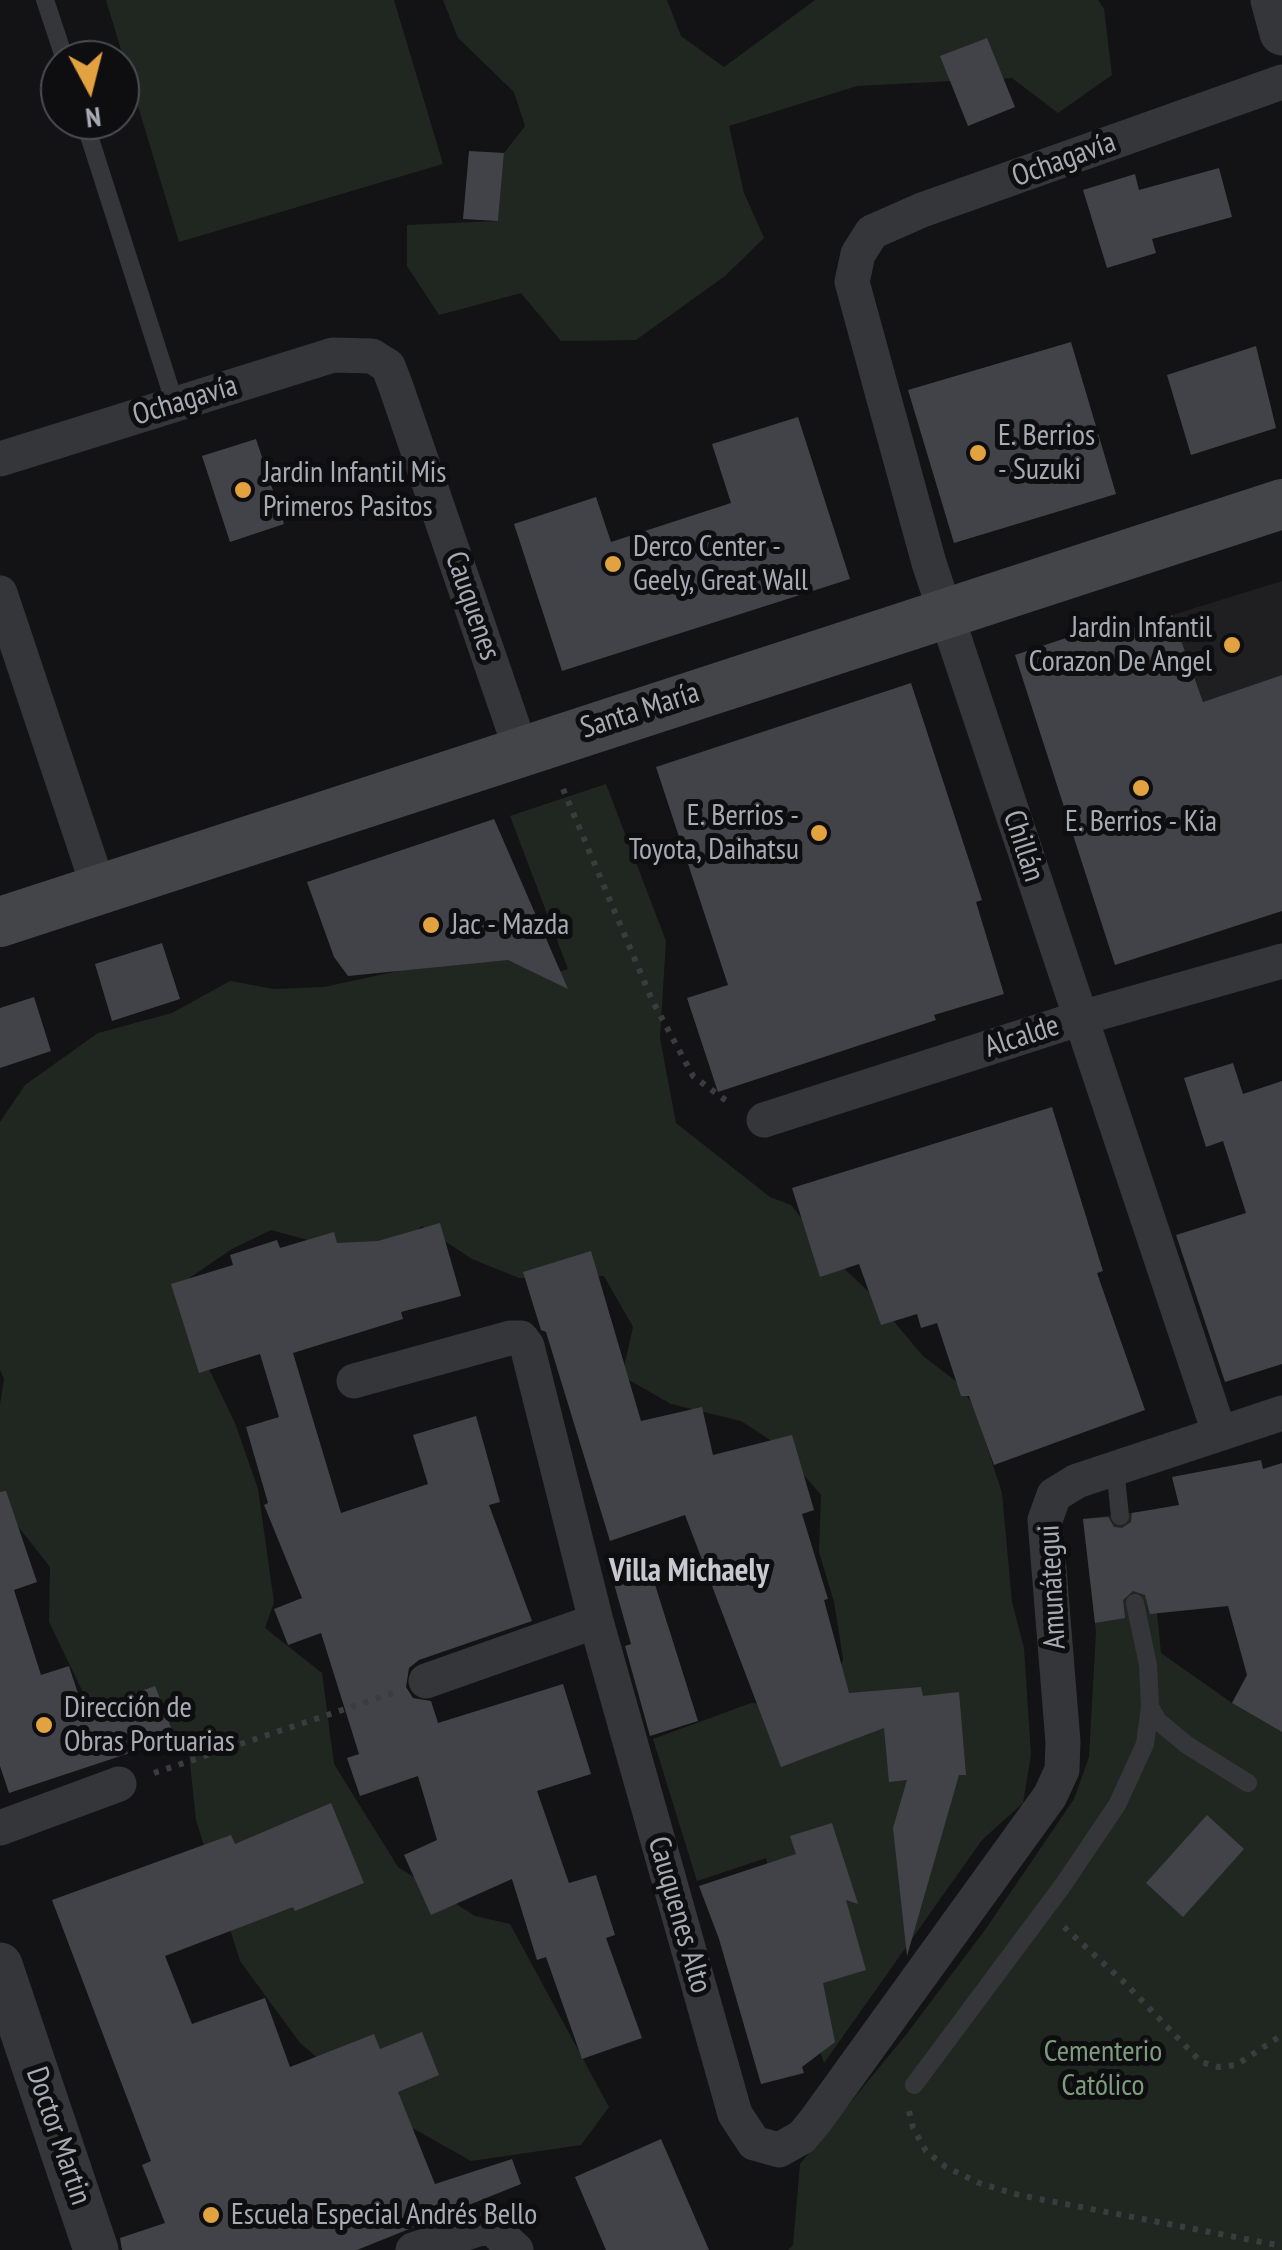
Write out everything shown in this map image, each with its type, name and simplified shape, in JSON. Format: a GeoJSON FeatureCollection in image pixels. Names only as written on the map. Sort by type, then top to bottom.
{"type":"FeatureCollection","features":[{"type":"Feature","properties":{"kind":"main road","name":"Santa María"},"geometry":{"type":"LineString","coordinates":[[0,922],[1282,504]]}},
{"type":"Feature","properties":{"kind":"street"},"geometry":{"type":"LineString","coordinates":[[1273,0],[1282,33]]}},
{"type":"Feature","properties":{"kind":"street","name":"Ochagavía"},"geometry":{"type":"LineString","coordinates":[[858,254],[872,232],[922,210],[1282,82]]}},
{"type":"Feature","properties":{"kind":"street","name":"Chillán"},"geometry":{"type":"LineString","coordinates":[[858,254],[852,282],[945,611],[1220,1432]]}},
{"type":"Feature","properties":{"kind":"street","name":"Ochagavía"},"geometry":{"type":"LineString","coordinates":[[0,459],[333,355],[372,356]]}},
{"type":"Feature","properties":{"kind":"street","name":"Cauquenes"},"geometry":{"type":"LineString","coordinates":[[372,356],[388,366],[395,384],[521,750]]}},
{"type":"Feature","properties":{"kind":"street"},"geometry":{"type":"LineString","coordinates":[[0,593],[99,889]]}},
{"type":"Feature","properties":{"kind":"street","name":"Alcalde"},"geometry":{"type":"LineString","coordinates":[[764,1120],[1081,1018],[1282,961]]}},
{"type":"Feature","properties":{"kind":"street","name":"Cauquenes Alto"},"geometry":{"type":"LineString","coordinates":[[354,1380],[522,1338],[527,1346],[596,1620],[734,2114],[746,2134],[766,2148],[791,2146],[816,2120],[1050,1796],[1062,1770],[1062,1742]]}},
{"type":"Feature","properties":{"kind":"street","name":"Amunátegui"},"geometry":{"type":"LineString","coordinates":[[1062,1742],[1045,1520],[1054,1496],[1077,1481],[1282,1413]]}},
{"type":"Feature","properties":{"kind":"street"},"geometry":{"type":"LineString","coordinates":[[426,1682],[596,1620]]}},
{"type":"Feature","properties":{"kind":"street"},"geometry":{"type":"LineString","coordinates":[[0,1828],[119,1784]]}},
{"type":"Feature","properties":{"kind":"street","name":"Doctor Martin"},"geometry":{"type":"LineString","coordinates":[[0,1965],[96,2250]]}},
{"type":"Feature","properties":{"kind":"street"},"geometry":{"type":"LineString","coordinates":[[413,2250],[481,2228],[493,2229],[516,2250]]}},
{"type":"Feature","properties":{"kind":"lane"},"geometry":{"type":"LineString","coordinates":[[45,0],[58,40]]}},
{"type":"Feature","properties":{"kind":"lane"},"geometry":{"type":"LineString","coordinates":[[90,140],[175,404]]}},
{"type":"Feature","properties":{"kind":"lane"},"geometry":{"type":"LineString","coordinates":[[1115,1468],[1120,1516]]}},
{"type":"Feature","properties":{"kind":"lane"},"geometry":{"type":"LineString","coordinates":[[914,2085],[1117,1804],[1145,1744],[1150,1707],[1148,1665],[1135,1603]]}},
{"type":"Feature","properties":{"kind":"lane"},"geometry":{"type":"LineString","coordinates":[[1150,1707],[1158,1721],[1187,1746],[1248,1783]]}},
{"type":"Feature","properties":{"kind":"path"},"geometry":{"type":"LineString","coordinates":[[563,790],[652,1000],[693,1076],[724,1100],[764,1120]]}},
{"type":"Feature","properties":{"kind":"path"},"geometry":{"type":"LineString","coordinates":[[119,1784],[426,1682]]}},
{"type":"Feature","properties":{"kind":"path"},"geometry":{"type":"LineString","coordinates":[[1044,1910],[1125,1984],[1200,2062],[1218,2067],[1236,2064],[1282,2035]]}},
{"type":"Feature","properties":{"kind":"path"},"geometry":{"type":"LineString","coordinates":[[914,2085],[909,2110],[913,2128],[926,2150],[946,2167],[979,2183],[1282,2246]]}},
{"type":"Feature","properties":{"kind":"shaded area","name":"Jardin Infantil Corazon De Angel"},"geometry":{"type":"Polygon","coordinates":[[[1282,581],[1282,675],[1203,702],[1172,615],[1282,581]]]}},
{"type":"Feature","properties":{"kind":"green space"},"geometry":{"type":"Polygon","coordinates":[[[106,0],[394,0],[443,164],[179,242],[140,113],[140,40],[118,40],[106,0]]]}},
{"type":"Feature","properties":{"kind":"green space"},"geometry":{"type":"Polygon","coordinates":[[[443,0],[667,0],[681,36],[724,67],[815,0],[1098,0],[1104,9],[1112,75],[1058,113],[1012,78],[857,86],[729,126],[744,193],[764,238],[725,276],[636,340],[561,341],[521,293],[439,315],[407,266],[407,225],[498,221],[504,153],[525,126],[514,92],[458,38],[443,0]]]}},
{"type":"Feature","properties":{"kind":"green space"},"geometry":{"type":"Polygon","coordinates":[[[606,784],[666,941],[660,1038],[676,1123],[770,1197],[791,1205],[834,1259],[869,1292],[923,1356],[957,1382],[974,1406],[1002,1493],[1012,1602],[1024,1648],[1031,1755],[1023,1803],[982,1840],[824,2063],[783,1941],[766,1858],[697,1881],[653,1739],[751,1703],[823,1709],[828,1705],[843,1659],[834,1602],[819,1552],[821,1495],[778,1445],[741,1421],[671,1404],[622,1376],[633,1327],[604,1276],[519,1278],[472,1259],[422,1226],[378,1259],[271,1230],[232,1249],[182,1283],[195,1340],[235,1423],[258,1489],[274,1602],[265,1628],[322,1673],[334,1764],[398,1867],[475,1916],[510,1924],[609,2107],[581,2145],[471,2161],[377,2108],[300,2043],[240,1961],[196,1820],[189,1754],[92,1711],[49,1622],[50,1567],[10,1516],[0,1491],[0,1405],[4,1379],[0,1370],[0,1122],[25,1085],[98,1033],[172,1013],[230,981],[273,989],[324,987],[421,966],[490,942],[544,976],[568,969],[510,816],[606,784]]]}},
{"type":"Feature","properties":{"kind":"green space","name":"Cementerio Católico"},"geometry":{"type":"Polygon","coordinates":[[[1147,1511],[1161,1653],[1232,1703],[1282,1732],[1282,2250],[788,2250],[793,2245],[800,2164],[985,1930],[1074,1799],[1089,1757],[1096,1632],[1083,1519],[1147,1511]]]}},
{"type":"Feature","properties":{"kind":"building"},"geometry":{"type":"Polygon","coordinates":[[[987,38],[1015,107],[968,126],[940,56],[987,38]]]}},
{"type":"Feature","properties":{"kind":"building"},"geometry":{"type":"Polygon","coordinates":[[[469,151],[504,153],[498,221],[463,219],[469,151]]]}},
{"type":"Feature","properties":{"kind":"building"},"geometry":{"type":"Polygon","coordinates":[[[1219,168],[1232,217],[1152,239],[1156,253],[1107,268],[1083,190],[1135,174],[1139,190],[1219,168]]]}},
{"type":"Feature","properties":{"kind":"building"},"geometry":{"type":"Polygon","coordinates":[[[1071,342],[1116,494],[954,543],[908,390],[1071,342]]]}},
{"type":"Feature","properties":{"kind":"building"},"geometry":{"type":"Polygon","coordinates":[[[1256,346],[1276,428],[1191,455],[1167,375],[1256,346]]]}},
{"type":"Feature","properties":{"kind":"building"},"geometry":{"type":"Polygon","coordinates":[[[798,417],[850,579],[562,671],[514,524],[596,497],[611,542],[731,503],[712,444],[798,417]]]}},
{"type":"Feature","properties":{"kind":"building","name":"Jardin Infantil Mis Primeros Pasitos"},"geometry":{"type":"Polygon","coordinates":[[[256,439],[284,524],[230,542],[202,456],[256,439]]]}},
{"type":"Feature","properties":{"kind":"building","name":"E. Berrios - Kia"},"geometry":{"type":"Polygon","coordinates":[[[1172,615],[1203,702],[1282,675],[1282,911],[1115,965],[1015,655],[1087,631],[1091,642],[1172,615]]]}},
{"type":"Feature","properties":{"kind":"building","name":"E. Berrios - Toyota, Daihatsu"},"geometry":{"type":"Polygon","coordinates":[[[911,683],[982,900],[976,902],[1004,994],[718,1092],[687,998],[728,985],[656,767],[911,683]]]}},
{"type":"Feature","properties":{"kind":"building","name":"Jac - Mazda"},"geometry":{"type":"Polygon","coordinates":[[[494,819],[568,989],[508,960],[348,976],[334,957],[307,882],[494,819]]]}},
{"type":"Feature","properties":{"kind":"building"},"geometry":{"type":"Polygon","coordinates":[[[162,943],[180,999],[112,1021],[95,964],[162,943]]]}},
{"type":"Feature","properties":{"kind":"building"},"geometry":{"type":"Polygon","coordinates":[[[34,997],[51,1051],[0,1068],[0,1008],[34,997]]]}},
{"type":"Feature","properties":{"kind":"building"},"geometry":{"type":"Polygon","coordinates":[[[1233,1063],[1243,1094],[1282,1081],[1282,1364],[1225,1382],[1176,1235],[1246,1213],[1223,1141],[1206,1147],[1184,1078],[1233,1063]]]}},
{"type":"Feature","properties":{"kind":"building"},"geometry":{"type":"Polygon","coordinates":[[[1052,1107],[1103,1271],[1097,1273],[1145,1410],[994,1465],[969,1396],[961,1396],[937,1323],[921,1328],[917,1314],[881,1325],[859,1264],[820,1277],[792,1188],[1052,1107]]]}},
{"type":"Feature","properties":{"kind":"building"},"geometry":{"type":"Polygon","coordinates":[[[440,1223],[461,1296],[401,1312],[403,1319],[293,1353],[341,1513],[428,1484],[413,1435],[476,1416],[500,1502],[489,1505],[532,1621],[419,1660],[409,1668],[406,1687],[413,1698],[431,1701],[438,1723],[563,1684],[591,1774],[537,1791],[569,1883],[596,1875],[615,1935],[606,1938],[642,2038],[582,2059],[546,1957],[537,1960],[512,1879],[431,1915],[404,1855],[437,1840],[418,1776],[360,1796],[347,1758],[359,1754],[321,1633],[288,1645],[274,1609],[302,1598],[264,1505],[268,1503],[246,1427],[279,1417],[260,1354],[199,1373],[171,1284],[233,1265],[230,1255],[277,1240],[280,1248],[334,1232],[337,1243],[378,1241],[440,1223]]]}},
{"type":"Feature","properties":{"kind":"building"},"geometry":{"type":"Polygon","coordinates":[[[591,1251],[641,1421],[702,1407],[713,1455],[792,1435],[814,1510],[802,1514],[828,1599],[824,1600],[849,1693],[921,1687],[923,1696],[959,1692],[966,1775],[959,1775],[907,1956],[893,1828],[907,1780],[889,1782],[884,1728],[781,1767],[685,1515],[610,1541],[546,1332],[541,1330],[523,1272],[591,1251]]]}},
{"type":"Feature","properties":{"kind":"building"},"geometry":{"type":"Polygon","coordinates":[[[1261,1460],[1263,1469],[1282,1463],[1282,1732],[1232,1703],[1247,1675],[1228,1606],[1150,1614],[1145,1595],[1133,1591],[1123,1600],[1125,1618],[1095,1623],[1083,1519],[1108,1517],[1114,1527],[1122,1528],[1131,1522],[1132,1513],[1179,1505],[1172,1477],[1261,1460]]]}},
{"type":"Feature","properties":{"kind":"building"},"geometry":{"type":"Polygon","coordinates":[[[6,1491],[37,1582],[14,1590],[41,1675],[69,1666],[84,1712],[155,1686],[175,1738],[9,1793],[0,1766],[0,1492],[6,1491]]]}},
{"type":"Feature","properties":{"kind":"building"},"geometry":{"type":"Polygon","coordinates":[[[646,1556],[698,1721],[650,1736],[625,1646],[631,1644],[609,1566],[646,1556]]]}},
{"type":"Feature","properties":{"kind":"building"},"geometry":{"type":"Polygon","coordinates":[[[331,1803],[364,1883],[165,1956],[192,2024],[265,1998],[290,2067],[374,2034],[380,2049],[422,2032],[439,2075],[398,2092],[435,2184],[512,2159],[521,2184],[357,2250],[122,2250],[120,2238],[165,2223],[142,2165],[151,2161],[52,1900],[231,1835],[235,1844],[331,1803]]]}},
{"type":"Feature","properties":{"kind":"building"},"geometry":{"type":"Polygon","coordinates":[[[1207,1815],[1244,1849],[1183,1917],[1146,1883],[1207,1815]]]}},
{"type":"Feature","properties":{"kind":"building"},"geometry":{"type":"Polygon","coordinates":[[[832,1823],[858,1904],[846,1900],[866,1970],[823,1983],[835,2042],[802,2067],[804,2073],[761,2084],[719,1939],[699,1886],[796,1854],[790,1836],[832,1823]]]}},
{"type":"Feature","properties":{"kind":"building"},"geometry":{"type":"Polygon","coordinates":[[[661,2139],[709,2250],[606,2250],[575,2177],[661,2139]]]}},
{"type":"Feature","properties":{"kind":"place","name":"E. Berrios - Suzuki"},"geometry":{"type":"Point","coordinates":[978,453]}},
{"type":"Feature","properties":{"kind":"place","name":"Jardin Infantil Mis Primeros Pasitos"},"geometry":{"type":"Point","coordinates":[243,490]}},
{"type":"Feature","properties":{"kind":"place","name":"Derco Center - Geely, Great Wall"},"geometry":{"type":"Point","coordinates":[613,564]}},
{"type":"Feature","properties":{"kind":"place","name":"Jardin Infantil Corazon De Angel"},"geometry":{"type":"Point","coordinates":[1232,645]}},
{"type":"Feature","properties":{"kind":"place","name":"E. Berrios - Kia"},"geometry":{"type":"Point","coordinates":[1141,788]}},
{"type":"Feature","properties":{"kind":"place","name":"E. Berrios - Toyota, Daihatsu"},"geometry":{"type":"Point","coordinates":[819,833]}},
{"type":"Feature","properties":{"kind":"place","name":"Jac - Mazda"},"geometry":{"type":"Point","coordinates":[431,925]}},
{"type":"Feature","properties":{"kind":"place","name":"Dirección de Obras Portuarias"},"geometry":{"type":"Point","coordinates":[44,1725]}},
{"type":"Feature","properties":{"kind":"place","name":"Escuela Especial Andrés Bello"},"geometry":{"type":"Point","coordinates":[211,2215]}},
{"type":"Feature","properties":{"kind":"district","name":"Villa Michaely"},"geometry":{"type":"Point","coordinates":[689,1572]}}]}
